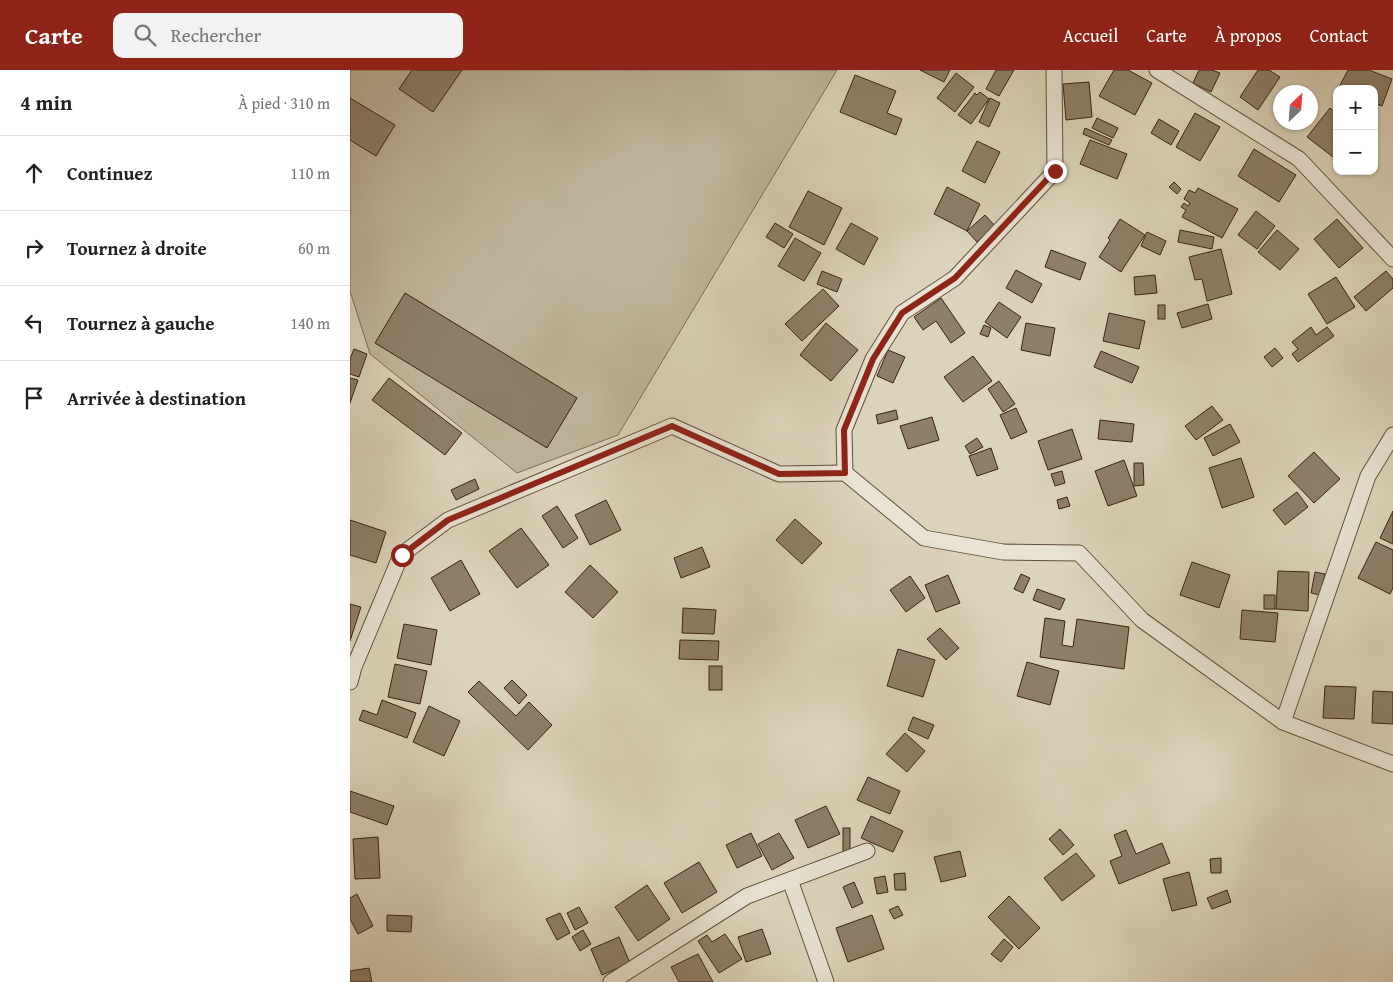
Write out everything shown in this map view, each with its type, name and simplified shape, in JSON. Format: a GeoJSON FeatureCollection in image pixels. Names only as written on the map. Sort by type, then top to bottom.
{"type":"FeatureCollection","features":[{"type":"Feature","properties":{"kind":"street"},"geometry":{"type":"LineString","coordinates":[[845,473],[844,430],[873,359],[902,313],[955,278],[1055,171],[1054,70]]}},
{"type":"Feature","properties":{"kind":"street"},"geometry":{"type":"LineString","coordinates":[[1157,70],[1299,159],[1393,259]]}},
{"type":"Feature","properties":{"kind":"street"},"geometry":{"type":"LineString","coordinates":[[351,672],[402,555],[448,520],[672,426],[779,474],[845,473],[924,538],[1003,552],[1079,553],[1142,620],[1283,722],[1393,764]]}},
{"type":"Feature","properties":{"kind":"street"},"geometry":{"type":"LineString","coordinates":[[1283,722],[1368,476],[1393,435]]}},
{"type":"Feature","properties":{"kind":"street"},"geometry":{"type":"LineString","coordinates":[[612,982],[747,896],[867,851]]}},
{"type":"Feature","properties":{"kind":"street"},"geometry":{"type":"LineString","coordinates":[[790,880],[826,982]]}},
{"type":"Feature","properties":{"kind":"shaded area"},"geometry":{"type":"Polygon","coordinates":[[[350,70],[837,70],[618,435],[517,473],[370,354],[350,291],[350,70]]]}},
{"type":"Feature","properties":{"kind":"building"},"geometry":{"type":"Polygon","coordinates":[[[412,70],[462,70],[433,112],[399,89],[412,70]]]}},
{"type":"Feature","properties":{"kind":"building"},"geometry":{"type":"Polygon","coordinates":[[[920,70],[950,70],[944,82],[920,70]]]}},
{"type":"Feature","properties":{"kind":"building"},"geometry":{"type":"Polygon","coordinates":[[[996,70],[1014,70],[999,96],[986,89],[996,70]]]}},
{"type":"Feature","properties":{"kind":"building"},"geometry":{"type":"Polygon","coordinates":[[[1114,70],[1128,70],[1152,83],[1135,115],[1099,96],[1114,70]]]}},
{"type":"Feature","properties":{"kind":"building"},"geometry":{"type":"Polygon","coordinates":[[[1199,70],[1212,70],[1220,73],[1211,92],[1193,83],[1199,70]]]}},
{"type":"Feature","properties":{"kind":"building"},"geometry":{"type":"Polygon","coordinates":[[[1258,70],[1269,70],[1280,77],[1258,110],[1240,97],[1258,70]]]}},
{"type":"Feature","properties":{"kind":"building"},"geometry":{"type":"Polygon","coordinates":[[[1348,70],[1369,70],[1392,79],[1382,106],[1378,104],[1378,85],[1340,85],[1348,70]]]}},
{"type":"Feature","properties":{"kind":"building"},"geometry":{"type":"Polygon","coordinates":[[[956,73],[974,87],[955,112],[937,98],[956,73]]]}},
{"type":"Feature","properties":{"kind":"building"},"geometry":{"type":"Polygon","coordinates":[[[855,75],[896,91],[887,113],[902,119],[896,135],[840,112],[855,75]]]}},
{"type":"Feature","properties":{"kind":"building"},"geometry":{"type":"Polygon","coordinates":[[[1089,82],[1092,117],[1066,120],[1063,84],[1089,82]]]}},
{"type":"Feature","properties":{"kind":"building"},"geometry":{"type":"Polygon","coordinates":[[[980,92],[989,99],[971,124],[958,115],[975,93],[977,95],[980,92]]]}},
{"type":"Feature","properties":{"kind":"building"},"geometry":{"type":"Polygon","coordinates":[[[350,98],[395,125],[376,156],[350,140],[350,98]]]}},
{"type":"Feature","properties":{"kind":"building"},"geometry":{"type":"Polygon","coordinates":[[[990,98],[1000,103],[989,127],[979,122],[990,98]]]}},
{"type":"Feature","properties":{"kind":"building"},"geometry":{"type":"Polygon","coordinates":[[[1330,108],[1333,111],[1333,157],[1307,137],[1313,130],[1318,130],[1318,123],[1330,108]]]}},
{"type":"Feature","properties":{"kind":"building"},"geometry":{"type":"Polygon","coordinates":[[[1195,113],[1220,127],[1200,161],[1176,147],[1195,113]]]}},
{"type":"Feature","properties":{"kind":"building"},"geometry":{"type":"Polygon","coordinates":[[[1097,118],[1118,128],[1113,138],[1092,128],[1097,118]]]}},
{"type":"Feature","properties":{"kind":"building"},"geometry":{"type":"Polygon","coordinates":[[[1159,119],[1179,131],[1171,145],[1151,133],[1159,119]]]}},
{"type":"Feature","properties":{"kind":"building"},"geometry":{"type":"Polygon","coordinates":[[[1085,128],[1112,140],[1109,145],[1083,134],[1085,128]]]}},
{"type":"Feature","properties":{"kind":"building"},"geometry":{"type":"Polygon","coordinates":[[[1090,140],[1127,154],[1117,179],[1080,164],[1090,140]]]}},
{"type":"Feature","properties":{"kind":"building"},"geometry":{"type":"Polygon","coordinates":[[[977,141],[1000,152],[985,183],[962,171],[977,141]]]}},
{"type":"Feature","properties":{"kind":"building"},"geometry":{"type":"Polygon","coordinates":[[[1254,149],[1296,175],[1279,202],[1238,176],[1254,149]]]}},
{"type":"Feature","properties":{"kind":"building"},"geometry":{"type":"Polygon","coordinates":[[[1174,182],[1181,189],[1177,194],[1169,187],[1174,182]]]}},
{"type":"Feature","properties":{"kind":"building"},"geometry":{"type":"Polygon","coordinates":[[[947,187],[980,204],[967,231],[934,214],[947,187]]]}},
{"type":"Feature","properties":{"kind":"building"},"geometry":{"type":"Polygon","coordinates":[[[1198,188],[1238,209],[1222,238],[1182,217],[1186,210],[1181,207],[1184,203],[1188,206],[1190,203],[1184,199],[1189,190],[1195,193],[1198,188]]]}},
{"type":"Feature","properties":{"kind":"building"},"geometry":{"type":"Polygon","coordinates":[[[808,191],[842,208],[824,245],[789,227],[808,191]]]}},
{"type":"Feature","properties":{"kind":"building"},"geometry":{"type":"Polygon","coordinates":[[[1256,211],[1275,226],[1257,249],[1238,235],[1256,211]]]}},
{"type":"Feature","properties":{"kind":"building"},"geometry":{"type":"Polygon","coordinates":[[[985,215],[995,226],[977,242],[967,231],[985,215]]]}},
{"type":"Feature","properties":{"kind":"building"},"geometry":{"type":"Polygon","coordinates":[[[1120,219],[1145,235],[1121,272],[1099,257],[1120,219]]]}},
{"type":"Feature","properties":{"kind":"building"},"geometry":{"type":"Polygon","coordinates":[[[1337,219],[1363,248],[1339,268],[1314,239],[1337,219]]]}},
{"type":"Feature","properties":{"kind":"building"},"geometry":{"type":"Polygon","coordinates":[[[775,223],[793,234],[784,248],[766,237],[775,223]]]}},
{"type":"Feature","properties":{"kind":"building"},"geometry":{"type":"Polygon","coordinates":[[[851,223],[878,238],[864,265],[836,249],[851,223]]]}},
{"type":"Feature","properties":{"kind":"building"},"geometry":{"type":"Polygon","coordinates":[[[1180,230],[1214,237],[1212,249],[1178,242],[1180,230]]]}},
{"type":"Feature","properties":{"kind":"building"},"geometry":{"type":"Polygon","coordinates":[[[1277,230],[1299,249],[1280,270],[1258,252],[1277,230]]]}},
{"type":"Feature","properties":{"kind":"building"},"geometry":{"type":"Polygon","coordinates":[[[1147,232],[1166,241],[1160,255],[1141,246],[1147,232]]]}},
{"type":"Feature","properties":{"kind":"building"},"geometry":{"type":"Polygon","coordinates":[[[795,238],[821,253],[804,281],[778,266],[795,238]]]}},
{"type":"Feature","properties":{"kind":"building"},"geometry":{"type":"Polygon","coordinates":[[[1221,249],[1232,294],[1207,301],[1202,279],[1195,280],[1189,257],[1221,249]]]}},
{"type":"Feature","properties":{"kind":"building"},"geometry":{"type":"Polygon","coordinates":[[[1051,250],[1086,263],[1080,280],[1045,267],[1051,250]]]}},
{"type":"Feature","properties":{"kind":"building"},"geometry":{"type":"Polygon","coordinates":[[[1016,270],[1042,284],[1032,303],[1006,288],[1016,270]]]}},
{"type":"Feature","properties":{"kind":"building"},"geometry":{"type":"Polygon","coordinates":[[[822,271],[842,279],[837,292],[817,284],[822,271]]]}},
{"type":"Feature","properties":{"kind":"building"},"geometry":{"type":"Polygon","coordinates":[[[1386,271],[1393,279],[1393,288],[1366,311],[1354,297],[1386,271]]]}},
{"type":"Feature","properties":{"kind":"building"},"geometry":{"type":"Polygon","coordinates":[[[1155,275],[1157,293],[1135,295],[1134,277],[1155,275]]]}},
{"type":"Feature","properties":{"kind":"building"},"geometry":{"type":"Polygon","coordinates":[[[1336,277],[1355,307],[1327,324],[1308,294],[1336,277]]]}},
{"type":"Feature","properties":{"kind":"building"},"geometry":{"type":"Polygon","coordinates":[[[823,289],[839,306],[802,341],[785,324],[823,289]]]}},
{"type":"Feature","properties":{"kind":"building"},"geometry":{"type":"Polygon","coordinates":[[[405,293],[577,398],[547,448],[375,343],[405,293]]]}},
{"type":"Feature","properties":{"kind":"building"},"geometry":{"type":"Polygon","coordinates":[[[941,298],[965,333],[951,343],[936,321],[923,330],[914,317],[941,298]]]}},
{"type":"Feature","properties":{"kind":"building"},"geometry":{"type":"Polygon","coordinates":[[[999,302],[1021,317],[1007,338],[985,322],[999,302]]]}},
{"type":"Feature","properties":{"kind":"building"},"geometry":{"type":"Polygon","coordinates":[[[1208,304],[1212,319],[1182,328],[1177,313],[1208,304]]]}},
{"type":"Feature","properties":{"kind":"building"},"geometry":{"type":"Polygon","coordinates":[[[1158,305],[1165,305],[1165,319],[1158,319],[1158,305]]]}},
{"type":"Feature","properties":{"kind":"building"},"geometry":{"type":"Polygon","coordinates":[[[1109,313],[1145,321],[1139,349],[1103,341],[1109,313]]]}},
{"type":"Feature","properties":{"kind":"building"},"geometry":{"type":"Polygon","coordinates":[[[826,323],[858,350],[831,381],[800,355],[826,323]]]}},
{"type":"Feature","properties":{"kind":"building"},"geometry":{"type":"Polygon","coordinates":[[[1026,323],[1055,328],[1050,356],[1021,350],[1026,323]]]}},
{"type":"Feature","properties":{"kind":"building"},"geometry":{"type":"Polygon","coordinates":[[[984,325],[991,328],[988,337],[980,334],[984,325]]]}},
{"type":"Feature","properties":{"kind":"building"},"geometry":{"type":"Polygon","coordinates":[[[1311,327],[1316,335],[1327,327],[1334,336],[1298,362],[1292,354],[1298,349],[1292,342],[1311,327]]]}},
{"type":"Feature","properties":{"kind":"building"},"geometry":{"type":"Polygon","coordinates":[[[1275,348],[1283,358],[1272,367],[1264,357],[1275,348]]]}},
{"type":"Feature","properties":{"kind":"building"},"geometry":{"type":"Polygon","coordinates":[[[354,349],[367,354],[359,377],[350,374],[350,359],[354,349]]]}},
{"type":"Feature","properties":{"kind":"building"},"geometry":{"type":"Polygon","coordinates":[[[888,350],[905,357],[893,383],[877,376],[888,350]]]}},
{"type":"Feature","properties":{"kind":"building"},"geometry":{"type":"Polygon","coordinates":[[[1101,351],[1139,367],[1132,383],[1094,367],[1101,351]]]}},
{"type":"Feature","properties":{"kind":"building"},"geometry":{"type":"Polygon","coordinates":[[[973,356],[992,381],[963,402],[944,377],[973,356]]]}},
{"type":"Feature","properties":{"kind":"building"},"geometry":{"type":"Polygon","coordinates":[[[350,378],[358,380],[350,403],[350,378]]]}},
{"type":"Feature","properties":{"kind":"building"},"geometry":{"type":"Polygon","coordinates":[[[389,378],[462,433],[445,455],[372,400],[389,378]]]}},
{"type":"Feature","properties":{"kind":"building"},"geometry":{"type":"Polygon","coordinates":[[[999,381],[1015,404],[1003,412],[988,389],[999,381]]]}},
{"type":"Feature","properties":{"kind":"building"},"geometry":{"type":"Polygon","coordinates":[[[1212,406],[1223,420],[1196,440],[1185,426],[1212,406]]]}},
{"type":"Feature","properties":{"kind":"building"},"geometry":{"type":"Polygon","coordinates":[[[1016,408],[1027,432],[1011,439],[1000,415],[1016,408]]]}},
{"type":"Feature","properties":{"kind":"building"},"geometry":{"type":"Polygon","coordinates":[[[896,410],[898,419],[878,424],[876,415],[896,410]]]}},
{"type":"Feature","properties":{"kind":"building"},"geometry":{"type":"Polygon","coordinates":[[[932,417],[939,440],[908,449],[900,426],[932,417]]]}},
{"type":"Feature","properties":{"kind":"building"},"geometry":{"type":"Polygon","coordinates":[[[1100,420],[1134,424],[1132,442],[1098,439],[1100,420]]]}},
{"type":"Feature","properties":{"kind":"building"},"geometry":{"type":"Polygon","coordinates":[[[1230,424],[1240,442],[1213,456],[1204,438],[1230,424]]]}},
{"type":"Feature","properties":{"kind":"building"},"geometry":{"type":"Polygon","coordinates":[[[1072,429],[1082,459],[1048,470],[1038,441],[1072,429]]]}},
{"type":"Feature","properties":{"kind":"building"},"geometry":{"type":"Polygon","coordinates":[[[977,438],[983,447],[970,454],[965,446],[977,438]]]}},
{"type":"Feature","properties":{"kind":"building"},"geometry":{"type":"Polygon","coordinates":[[[991,448],[998,469],[977,476],[969,456],[991,448]]]}},
{"type":"Feature","properties":{"kind":"building"},"geometry":{"type":"Polygon","coordinates":[[[1314,452],[1340,479],[1314,503],[1288,476],[1314,452]]]}},
{"type":"Feature","properties":{"kind":"building"},"geometry":{"type":"Polygon","coordinates":[[[1241,458],[1254,497],[1222,508],[1209,468],[1241,458]]]}},
{"type":"Feature","properties":{"kind":"building"},"geometry":{"type":"Polygon","coordinates":[[[1124,460],[1137,496],[1108,506],[1095,471],[1124,460]]]}},
{"type":"Feature","properties":{"kind":"building"},"geometry":{"type":"Polygon","coordinates":[[[1134,463],[1143,463],[1144,485],[1134,486],[1134,463]]]}},
{"type":"Feature","properties":{"kind":"building"},"geometry":{"type":"Polygon","coordinates":[[[1062,471],[1065,483],[1055,486],[1051,474],[1062,471]]]}},
{"type":"Feature","properties":{"kind":"building"},"geometry":{"type":"Polygon","coordinates":[[[475,479],[479,489],[456,500],[451,490],[475,479]]]}},
{"type":"Feature","properties":{"kind":"building"},"geometry":{"type":"Polygon","coordinates":[[[1297,492],[1308,507],[1285,525],[1273,510],[1297,492]]]}},
{"type":"Feature","properties":{"kind":"building"},"geometry":{"type":"Polygon","coordinates":[[[1067,497],[1070,506],[1059,509],[1057,500],[1067,497]]]}},
{"type":"Feature","properties":{"kind":"building"},"geometry":{"type":"Polygon","coordinates":[[[606,500],[621,530],[590,545],[575,515],[606,500]]]}},
{"type":"Feature","properties":{"kind":"building"},"geometry":{"type":"Polygon","coordinates":[[[557,506],[578,538],[563,548],[542,516],[557,506]]]}},
{"type":"Feature","properties":{"kind":"building"},"geometry":{"type":"Polygon","coordinates":[[[1393,511],[1393,544],[1380,538],[1393,511]]]}},
{"type":"Feature","properties":{"kind":"building"},"geometry":{"type":"Polygon","coordinates":[[[795,519],[822,543],[802,564],[776,540],[795,519]]]}},
{"type":"Feature","properties":{"kind":"building"},"geometry":{"type":"Polygon","coordinates":[[[350,520],[386,532],[376,563],[350,555],[350,520]]]}},
{"type":"Feature","properties":{"kind":"building"},"geometry":{"type":"Polygon","coordinates":[[[521,528],[549,565],[517,588],[489,551],[521,528]]]}},
{"type":"Feature","properties":{"kind":"building"},"geometry":{"type":"Polygon","coordinates":[[[1376,542],[1393,550],[1393,588],[1390,594],[1358,578],[1376,542]]]}},
{"type":"Feature","properties":{"kind":"building"},"geometry":{"type":"Polygon","coordinates":[[[702,547],[710,567],[681,578],[674,558],[702,547]]]}},
{"type":"Feature","properties":{"kind":"building"},"geometry":{"type":"Polygon","coordinates":[[[461,560],[480,594],[450,611],[431,578],[461,560]]]}},
{"type":"Feature","properties":{"kind":"building"},"geometry":{"type":"Polygon","coordinates":[[[1192,562],[1230,575],[1219,608],[1180,595],[1192,562]]]}},
{"type":"Feature","properties":{"kind":"building"},"geometry":{"type":"Polygon","coordinates":[[[590,565],[618,592],[593,618],[565,592],[590,565]]]}},
{"type":"Feature","properties":{"kind":"building"},"geometry":{"type":"Polygon","coordinates":[[[1278,571],[1309,572],[1308,611],[1276,609],[1278,571]]]}},
{"type":"Feature","properties":{"kind":"building"},"geometry":{"type":"Polygon","coordinates":[[[1315,572],[1325,574],[1320,595],[1311,593],[1315,572]]]}},
{"type":"Feature","properties":{"kind":"building"},"geometry":{"type":"Polygon","coordinates":[[[1021,574],[1030,578],[1023,593],[1014,589],[1021,574]]]}},
{"type":"Feature","properties":{"kind":"building"},"geometry":{"type":"Polygon","coordinates":[[[948,575],[960,603],[936,612],[925,585],[948,575]]]}},
{"type":"Feature","properties":{"kind":"building"},"geometry":{"type":"Polygon","coordinates":[[[910,576],[925,598],[906,612],[890,590],[910,576]]]}},
{"type":"Feature","properties":{"kind":"building"},"geometry":{"type":"Polygon","coordinates":[[[1037,589],[1065,599],[1060,610],[1033,600],[1037,589]]]}},
{"type":"Feature","properties":{"kind":"building"},"geometry":{"type":"Polygon","coordinates":[[[1264,595],[1275,595],[1275,609],[1264,609],[1264,595]]]}},
{"type":"Feature","properties":{"kind":"building"},"geometry":{"type":"Polygon","coordinates":[[[350,604],[361,607],[350,641],[350,604]]]}},
{"type":"Feature","properties":{"kind":"building"},"geometry":{"type":"Polygon","coordinates":[[[683,608],[716,610],[714,634],[682,633],[683,608]]]}},
{"type":"Feature","properties":{"kind":"building"},"geometry":{"type":"Polygon","coordinates":[[[1242,610],[1278,613],[1275,642],[1240,639],[1242,610]]]}},
{"type":"Feature","properties":{"kind":"building"},"geometry":{"type":"Polygon","coordinates":[[[1045,618],[1065,621],[1062,645],[1073,647],[1077,619],[1129,627],[1124,669],[1040,657],[1045,618]]]}},
{"type":"Feature","properties":{"kind":"building"},"geometry":{"type":"Polygon","coordinates":[[[404,624],[437,630],[431,665],[397,658],[404,624]]]}},
{"type":"Feature","properties":{"kind":"building"},"geometry":{"type":"Polygon","coordinates":[[[940,628],[959,648],[946,660],[927,639],[940,628]]]}},
{"type":"Feature","properties":{"kind":"building"},"geometry":{"type":"Polygon","coordinates":[[[680,640],[719,641],[718,660],[679,659],[680,640]]]}},
{"type":"Feature","properties":{"kind":"building"},"geometry":{"type":"Polygon","coordinates":[[[898,649],[935,660],[923,697],[887,686],[898,649]]]}},
{"type":"Feature","properties":{"kind":"building"},"geometry":{"type":"Polygon","coordinates":[[[1027,662],[1059,671],[1050,705],[1017,696],[1027,662]]]}},
{"type":"Feature","properties":{"kind":"building"},"geometry":{"type":"Polygon","coordinates":[[[395,664],[427,671],[420,704],[388,697],[395,664]]]}},
{"type":"Feature","properties":{"kind":"building"},"geometry":{"type":"Polygon","coordinates":[[[709,666],[722,666],[722,690],[709,690],[709,666]]]}},
{"type":"Feature","properties":{"kind":"building"},"geometry":{"type":"Polygon","coordinates":[[[512,680],[527,695],[519,704],[504,688],[512,680]]]}},
{"type":"Feature","properties":{"kind":"building"},"geometry":{"type":"Polygon","coordinates":[[[479,681],[516,716],[529,702],[552,725],[528,750],[468,692],[479,681]]]}},
{"type":"Feature","properties":{"kind":"building"},"geometry":{"type":"Polygon","coordinates":[[[1325,686],[1356,687],[1354,719],[1323,718],[1325,686]]]}},
{"type":"Feature","properties":{"kind":"building"},"geometry":{"type":"Polygon","coordinates":[[[1373,691],[1393,692],[1393,724],[1372,723],[1373,691]]]}},
{"type":"Feature","properties":{"kind":"building"},"geometry":{"type":"Polygon","coordinates":[[[382,700],[416,713],[407,738],[359,720],[363,710],[377,715],[382,700]]]}},
{"type":"Feature","properties":{"kind":"building"},"geometry":{"type":"Polygon","coordinates":[[[429,706],[460,721],[444,756],[413,742],[429,706]]]}},
{"type":"Feature","properties":{"kind":"building"},"geometry":{"type":"Polygon","coordinates":[[[913,717],[934,725],[928,739],[908,730],[913,717]]]}},
{"type":"Feature","properties":{"kind":"building"},"geometry":{"type":"Polygon","coordinates":[[[905,733],[925,751],[907,772],[886,754],[905,733]]]}},
{"type":"Feature","properties":{"kind":"building"},"geometry":{"type":"Polygon","coordinates":[[[868,777],[900,791],[890,814],[857,800],[868,777]]]}},
{"type":"Feature","properties":{"kind":"building"},"geometry":{"type":"Polygon","coordinates":[[[350,791],[394,806],[387,825],[350,812],[350,791]]]}},
{"type":"Feature","properties":{"kind":"building"},"geometry":{"type":"Polygon","coordinates":[[[826,806],[840,834],[808,848],[795,820],[826,806]]]}},
{"type":"Feature","properties":{"kind":"building"},"geometry":{"type":"Polygon","coordinates":[[[871,816],[903,831],[893,852],[861,838],[871,816]]]}},
{"type":"Feature","properties":{"kind":"building"},"geometry":{"type":"Polygon","coordinates":[[[843,828],[850,828],[850,853],[843,853],[843,828]]]}},
{"type":"Feature","properties":{"kind":"building"},"geometry":{"type":"Polygon","coordinates":[[[1060,829],[1074,845],[1063,855],[1049,839],[1060,829]]]}},
{"type":"Feature","properties":{"kind":"building"},"geometry":{"type":"Polygon","coordinates":[[[1126,830],[1136,854],[1162,843],[1170,863],[1119,884],[1110,861],[1122,856],[1114,835],[1126,830]]]}},
{"type":"Feature","properties":{"kind":"building"},"geometry":{"type":"Polygon","coordinates":[[[751,833],[762,856],[737,868],[726,845],[751,833]]]}},
{"type":"Feature","properties":{"kind":"building"},"geometry":{"type":"Polygon","coordinates":[[[779,833],[794,858],[772,870],[758,844],[779,833]]]}},
{"type":"Feature","properties":{"kind":"building"},"geometry":{"type":"Polygon","coordinates":[[[378,837],[380,878],[355,879],[353,839],[378,837]]]}},
{"type":"Feature","properties":{"kind":"building"},"geometry":{"type":"Polygon","coordinates":[[[960,851],[966,876],[941,882],[934,857],[960,851]]]}},
{"type":"Feature","properties":{"kind":"building"},"geometry":{"type":"Polygon","coordinates":[[[1076,853],[1095,876],[1062,901],[1044,878],[1076,853]]]}},
{"type":"Feature","properties":{"kind":"building"},"geometry":{"type":"Polygon","coordinates":[[[1221,858],[1221,873],[1211,873],[1210,859],[1221,858]]]}},
{"type":"Feature","properties":{"kind":"building"},"geometry":{"type":"Polygon","coordinates":[[[699,862],[717,892],[682,913],[664,883],[699,862]]]}},
{"type":"Feature","properties":{"kind":"building"},"geometry":{"type":"Polygon","coordinates":[[[1189,872],[1197,905],[1172,911],[1163,879],[1189,872]]]}},
{"type":"Feature","properties":{"kind":"building"},"geometry":{"type":"Polygon","coordinates":[[[905,873],[906,890],[895,890],[894,874],[905,873]]]}},
{"type":"Feature","properties":{"kind":"building"},"geometry":{"type":"Polygon","coordinates":[[[885,876],[888,892],[877,894],[874,878],[885,876]]]}},
{"type":"Feature","properties":{"kind":"building"},"geometry":{"type":"Polygon","coordinates":[[[854,882],[863,903],[852,908],[843,887],[854,882]]]}},
{"type":"Feature","properties":{"kind":"building"},"geometry":{"type":"Polygon","coordinates":[[[647,885],[670,919],[638,941],[615,907],[647,885]]]}},
{"type":"Feature","properties":{"kind":"building"},"geometry":{"type":"Polygon","coordinates":[[[1227,890],[1231,902],[1212,909],[1207,898],[1227,890]]]}},
{"type":"Feature","properties":{"kind":"building"},"geometry":{"type":"Polygon","coordinates":[[[357,894],[373,926],[358,934],[350,919],[350,898],[357,894]]]}},
{"type":"Feature","properties":{"kind":"building"},"geometry":{"type":"Polygon","coordinates":[[[1009,896],[1040,928],[1019,949],[988,917],[1009,896]]]}},
{"type":"Feature","properties":{"kind":"building"},"geometry":{"type":"Polygon","coordinates":[[[898,906],[903,915],[894,919],[889,910],[898,906]]]}},
{"type":"Feature","properties":{"kind":"building"},"geometry":{"type":"Polygon","coordinates":[[[579,907],[588,923],[575,930],[567,913],[579,907]]]}},
{"type":"Feature","properties":{"kind":"building"},"geometry":{"type":"Polygon","coordinates":[[[560,913],[570,933],[557,940],[546,919],[560,913]]]}},
{"type":"Feature","properties":{"kind":"building"},"geometry":{"type":"Polygon","coordinates":[[[387,915],[412,916],[411,932],[387,931],[387,915]]]}},
{"type":"Feature","properties":{"kind":"building"},"geometry":{"type":"Polygon","coordinates":[[[872,915],[884,949],[848,962],[836,928],[872,915]]]}},
{"type":"Feature","properties":{"kind":"building"},"geometry":{"type":"Polygon","coordinates":[[[762,929],[771,954],[746,962],[738,937],[762,929]]]}},
{"type":"Feature","properties":{"kind":"building"},"geometry":{"type":"Polygon","coordinates":[[[583,930],[591,944],[580,951],[572,937],[583,930]]]}},
{"type":"Feature","properties":{"kind":"building"},"geometry":{"type":"Polygon","coordinates":[[[725,934],[742,959],[719,973],[698,941],[707,935],[712,942],[725,934]]]}},
{"type":"Feature","properties":{"kind":"building"},"geometry":{"type":"Polygon","coordinates":[[[619,937],[630,963],[602,975],[591,949],[619,937]]]}},
{"type":"Feature","properties":{"kind":"building"},"geometry":{"type":"Polygon","coordinates":[[[1004,939],[1013,947],[1001,962],[991,954],[1004,939]]]}},
{"type":"Feature","properties":{"kind":"building"},"geometry":{"type":"Polygon","coordinates":[[[698,954],[713,982],[679,982],[671,967],[698,954]]]}},
{"type":"Feature","properties":{"kind":"building"},"geometry":{"type":"Polygon","coordinates":[[[369,968],[372,982],[350,982],[350,971],[369,968]]]}},
{"type":"Feature","properties":{"kind":"route"},"geometry":{"type":"LineString","coordinates":[[402,555],[448,520],[672,426],[779,474],[845,473],[844,430],[873,359],[902,313],[955,278],[1055,171]]}}]}
